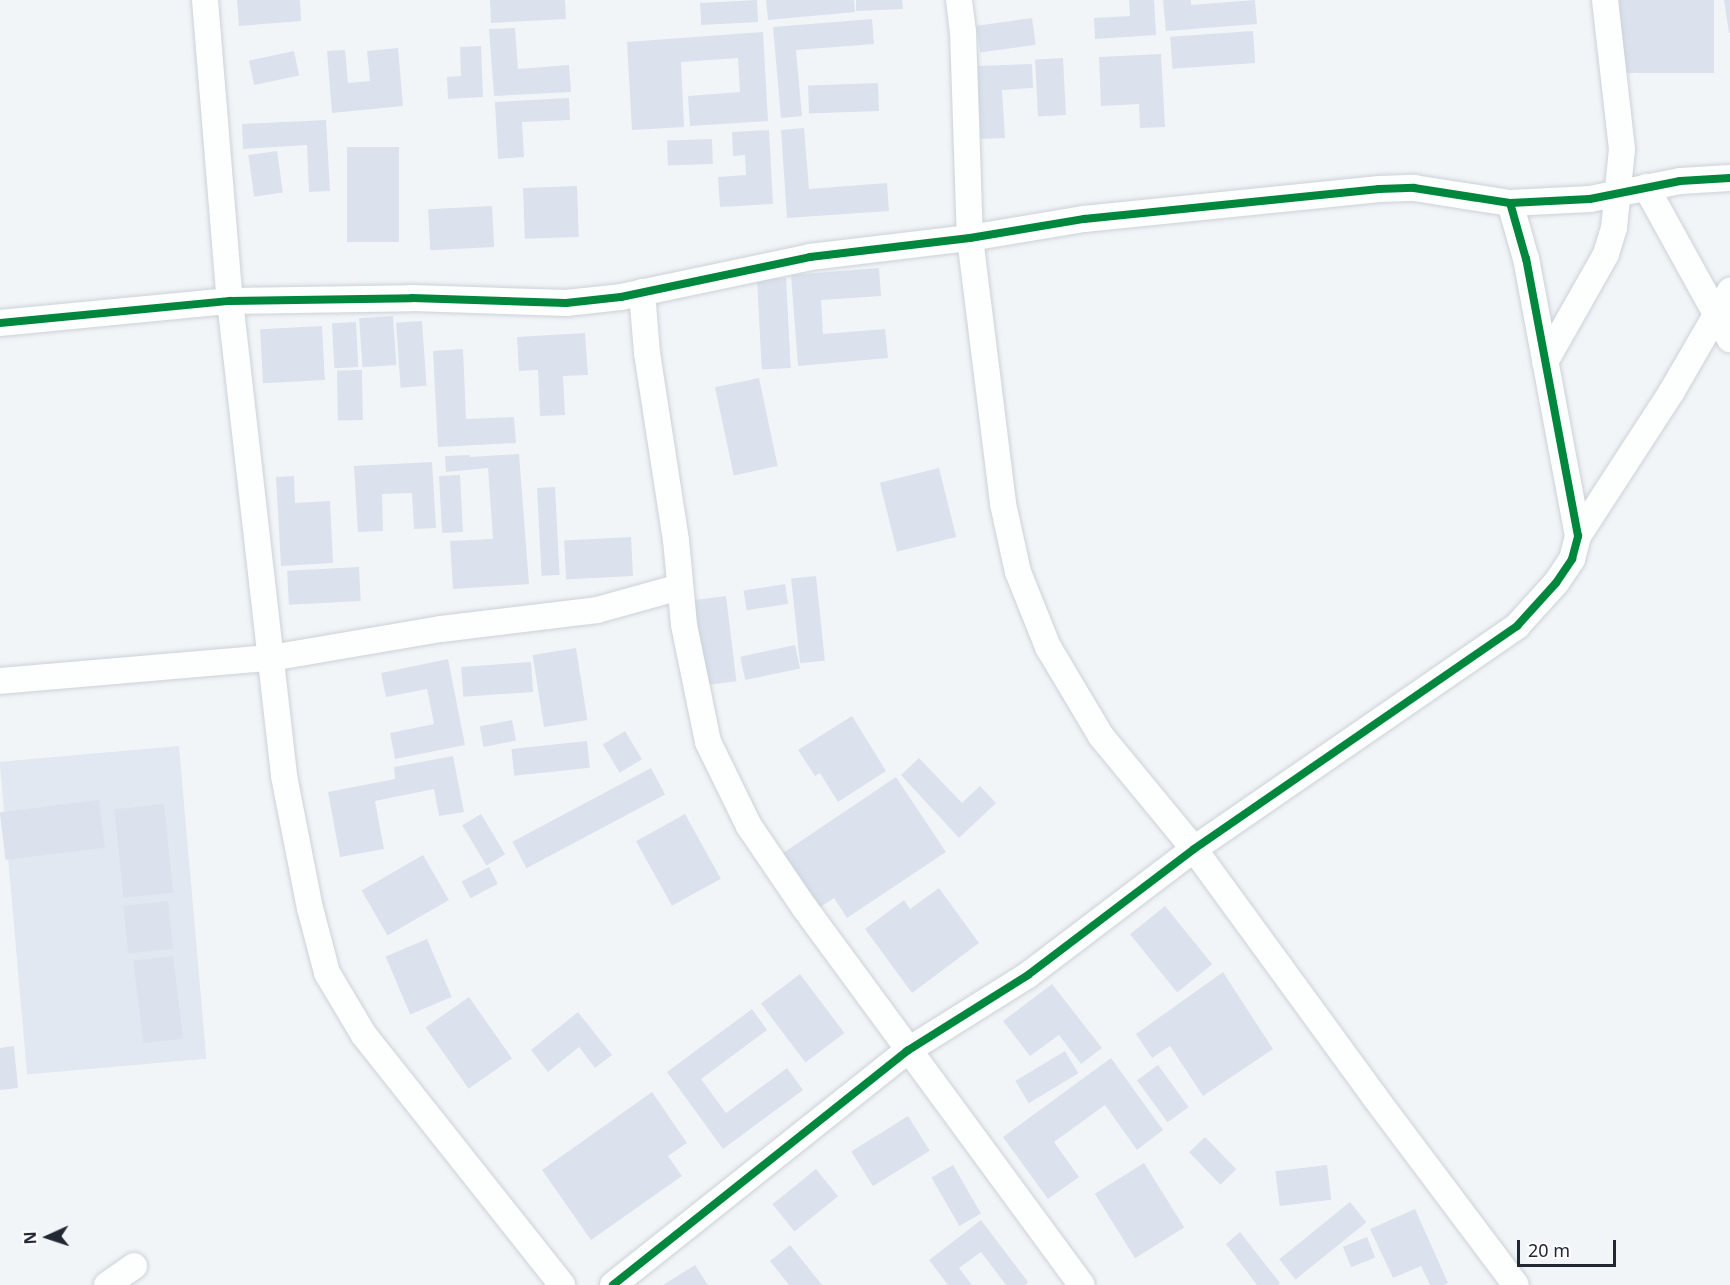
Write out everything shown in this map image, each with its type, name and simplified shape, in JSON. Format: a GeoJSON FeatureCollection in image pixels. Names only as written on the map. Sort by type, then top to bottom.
{"type":"FeatureCollection","features":[{"type":"Feature","properties":{"kind":"street"},"geometry":{"type":"LineString","coordinates":[[205,0],[230,301],[284,776],[310,908],[327,973],[364,1035],[562,1285]]}},
{"type":"Feature","properties":{"kind":"street"},"geometry":{"type":"LineString","coordinates":[[959,0],[963,31],[970,238],[1003,504],[1018,572],[1048,647],[1101,736],[1194,849],[1367,1087],[1516,1285]]}},
{"type":"Feature","properties":{"kind":"street"},"geometry":{"type":"LineString","coordinates":[[1545,362],[1606,254],[1614,228],[1622,149],[1605,0]]}},
{"type":"Feature","properties":{"kind":"street"},"geometry":{"type":"LineString","coordinates":[[0,323],[230,301],[412,298],[566,303],[642,292],[810,257],[970,238],[1084,219],[1379,189],[1414,188],[1510,203],[1590,199],[1680,181],[1730,178]]}},
{"type":"Feature","properties":{"kind":"street"},"geometry":{"type":"LineString","coordinates":[[1646,187],[1730,339]]}},
{"type":"Feature","properties":{"kind":"street"},"geometry":{"type":"LineString","coordinates":[[1510,203],[1526,259],[1578,536]]}},
{"type":"Feature","properties":{"kind":"street"},"geometry":{"type":"LineString","coordinates":[[613,1285],[907,1051],[1028,975],[1194,849],[1516,626],[1556,583],[1572,559],[1578,536],[1717,317],[1730,291]]}},
{"type":"Feature","properties":{"kind":"street"},"geometry":{"type":"LineString","coordinates":[[642,292],[648,364],[680,587],[694,682],[708,742],[748,826],[907,1051],[1082,1285]]}},
{"type":"Feature","properties":{"kind":"street"},"geometry":{"type":"LineString","coordinates":[[0,681],[271,658],[441,629],[597,610],[680,587]]}},
{"type":"Feature","properties":{"kind":"street"},"geometry":{"type":"LineString","coordinates":[[106,1285],[134,1266]]}},
{"type":"Feature","properties":{"kind":"shaded area"},"geometry":{"type":"Polygon","coordinates":[[[179,746],[206,1059],[27,1074],[0,762],[179,746]]]}},
{"type":"Feature","properties":{"kind":"building"},"geometry":{"type":"Polygon","coordinates":[[[237,0],[300,0],[301,21],[239,26],[237,0]]]}},
{"type":"Feature","properties":{"kind":"building"},"geometry":{"type":"Polygon","coordinates":[[[490,0],[565,0],[566,19],[491,23],[490,0]]]}},
{"type":"Feature","properties":{"kind":"building"},"geometry":{"type":"Polygon","coordinates":[[[757,0],[758,22],[701,25],[700,3],[757,0]]]}},
{"type":"Feature","properties":{"kind":"building"},"geometry":{"type":"Polygon","coordinates":[[[766,0],[854,0],[855,12],[768,20],[766,0]]]}},
{"type":"Feature","properties":{"kind":"building"},"geometry":{"type":"Polygon","coordinates":[[[856,0],[902,0],[903,9],[856,11],[856,0]]]}},
{"type":"Feature","properties":{"kind":"building"},"geometry":{"type":"Polygon","coordinates":[[[1129,0],[1154,0],[1156,35],[1095,39],[1094,18],[1130,16],[1129,0]]]}},
{"type":"Feature","properties":{"kind":"building"},"geometry":{"type":"Polygon","coordinates":[[[1163,0],[1191,0],[1191,5],[1255,0],[1257,24],[1166,31],[1163,0]]]}},
{"type":"Feature","properties":{"kind":"building"},"geometry":{"type":"Polygon","coordinates":[[[1619,0],[1714,0],[1714,73],[1619,73],[1619,0]]]}},
{"type":"Feature","properties":{"kind":"building"},"geometry":{"type":"Polygon","coordinates":[[[1724,0],[1730,0],[1730,33],[1729,33],[1724,0]]]}},
{"type":"Feature","properties":{"kind":"building"},"geometry":{"type":"Polygon","coordinates":[[[1032,18],[1036,45],[980,53],[977,26],[1032,18]]]}},
{"type":"Feature","properties":{"kind":"building"},"geometry":{"type":"Polygon","coordinates":[[[872,19],[874,44],[796,50],[802,116],[781,118],[773,27],[872,19]]]}},
{"type":"Feature","properties":{"kind":"building"},"geometry":{"type":"Polygon","coordinates":[[[515,28],[518,69],[569,65],[571,92],[494,96],[489,29],[515,28]]]}},
{"type":"Feature","properties":{"kind":"building"},"geometry":{"type":"Polygon","coordinates":[[[1253,31],[1255,63],[1172,69],[1170,37],[1253,31]]]}},
{"type":"Feature","properties":{"kind":"building"},"geometry":{"type":"Polygon","coordinates":[[[763,32],[768,121],[690,126],[688,96],[740,92],[738,58],[681,62],[684,127],[632,130],[627,42],[763,32]]]}},
{"type":"Feature","properties":{"kind":"building"},"geometry":{"type":"Polygon","coordinates":[[[481,46],[483,97],[448,99],[447,77],[461,76],[460,47],[481,46]]]}},
{"type":"Feature","properties":{"kind":"building"},"geometry":{"type":"Polygon","coordinates":[[[398,48],[403,106],[332,113],[327,51],[345,50],[348,83],[370,81],[367,51],[398,48]]]}},
{"type":"Feature","properties":{"kind":"building"},"geometry":{"type":"Polygon","coordinates":[[[294,51],[299,75],[254,85],[249,61],[294,51]]]}},
{"type":"Feature","properties":{"kind":"building"},"geometry":{"type":"Polygon","coordinates":[[[1161,54],[1165,127],[1140,128],[1139,104],[1101,106],[1099,57],[1161,54]]]}},
{"type":"Feature","properties":{"kind":"building"},"geometry":{"type":"Polygon","coordinates":[[[1063,58],[1066,115],[1038,116],[1035,59],[1063,58]]]}},
{"type":"Feature","properties":{"kind":"building"},"geometry":{"type":"Polygon","coordinates":[[[1032,64],[1033,88],[1002,90],[1005,138],[981,139],[977,66],[1032,64]]]}},
{"type":"Feature","properties":{"kind":"building"},"geometry":{"type":"Polygon","coordinates":[[[878,83],[879,111],[809,113],[808,85],[878,83]]]}},
{"type":"Feature","properties":{"kind":"building"},"geometry":{"type":"Polygon","coordinates":[[[569,98],[570,120],[522,122],[524,157],[498,159],[495,102],[569,98]]]}},
{"type":"Feature","properties":{"kind":"building"},"geometry":{"type":"Polygon","coordinates":[[[326,120],[330,191],[309,192],[307,145],[243,149],[242,124],[326,120]]]}},
{"type":"Feature","properties":{"kind":"building"},"geometry":{"type":"Polygon","coordinates":[[[804,128],[809,189],[887,183],[889,211],[787,218],[781,130],[804,128]]]}},
{"type":"Feature","properties":{"kind":"building"},"geometry":{"type":"Polygon","coordinates":[[[769,130],[773,204],[720,207],[718,177],[746,175],[745,155],[733,156],[732,132],[769,130]]]}},
{"type":"Feature","properties":{"kind":"building"},"geometry":{"type":"Polygon","coordinates":[[[712,139],[713,164],[668,166],[667,141],[712,139]]]}},
{"type":"Feature","properties":{"kind":"building"},"geometry":{"type":"Polygon","coordinates":[[[347,147],[399,147],[399,242],[347,242],[347,147]]]}},
{"type":"Feature","properties":{"kind":"building"},"geometry":{"type":"Polygon","coordinates":[[[277,151],[283,193],[254,197],[248,155],[277,151]]]}},
{"type":"Feature","properties":{"kind":"building"},"geometry":{"type":"Polygon","coordinates":[[[577,186],[579,237],[525,239],[523,188],[577,186]]]}},
{"type":"Feature","properties":{"kind":"building"},"geometry":{"type":"Polygon","coordinates":[[[492,206],[494,247],[430,250],[428,209],[492,206]]]}},
{"type":"Feature","properties":{"kind":"building"},"geometry":{"type":"Polygon","coordinates":[[[879,268],[881,296],[821,300],[823,334],[885,329],[888,358],[798,366],[791,275],[879,268]]]}},
{"type":"Feature","properties":{"kind":"building"},"geometry":{"type":"Polygon","coordinates":[[[786,278],[791,368],[762,369],[757,280],[786,278]]]}},
{"type":"Feature","properties":{"kind":"building"},"geometry":{"type":"Polygon","coordinates":[[[393,316],[396,365],[363,367],[359,318],[393,316]]]}},
{"type":"Feature","properties":{"kind":"building"},"geometry":{"type":"Polygon","coordinates":[[[422,321],[427,386],[401,388],[396,323],[422,321]]]}},
{"type":"Feature","properties":{"kind":"building"},"geometry":{"type":"Polygon","coordinates":[[[356,322],[358,367],[334,368],[332,323],[356,322]]]}},
{"type":"Feature","properties":{"kind":"building"},"geometry":{"type":"Polygon","coordinates":[[[322,326],[325,380],[263,383],[260,329],[322,326]]]}},
{"type":"Feature","properties":{"kind":"building"},"geometry":{"type":"Polygon","coordinates":[[[585,333],[588,375],[563,376],[565,415],[540,416],[538,370],[519,371],[517,337],[585,333]]]}},
{"type":"Feature","properties":{"kind":"building"},"geometry":{"type":"Polygon","coordinates":[[[463,349],[466,419],[514,417],[516,443],[438,447],[433,351],[463,349]]]}},
{"type":"Feature","properties":{"kind":"building"},"geometry":{"type":"Polygon","coordinates":[[[337,370],[362,370],[363,420],[338,420],[337,370]]]}},
{"type":"Feature","properties":{"kind":"building"},"geometry":{"type":"Polygon","coordinates":[[[759,378],[778,466],[734,475],[715,387],[759,378]]]}},
{"type":"Feature","properties":{"kind":"building"},"geometry":{"type":"Polygon","coordinates":[[[519,454],[529,584],[453,589],[450,541],[493,539],[488,468],[446,472],[445,456],[519,454]]]}},
{"type":"Feature","properties":{"kind":"building"},"geometry":{"type":"Polygon","coordinates":[[[432,462],[436,528],[414,529],[412,493],[382,494],[383,531],[358,532],[354,466],[432,462]]]}},
{"type":"Feature","properties":{"kind":"building"},"geometry":{"type":"Polygon","coordinates":[[[939,468],[956,537],[897,552],[880,483],[939,468]]]}},
{"type":"Feature","properties":{"kind":"building"},"geometry":{"type":"Polygon","coordinates":[[[460,475],[463,532],[442,533],[439,476],[460,475]]]}},
{"type":"Feature","properties":{"kind":"building"},"geometry":{"type":"Polygon","coordinates":[[[294,476],[295,503],[330,501],[333,563],[281,566],[276,477],[294,476]]]}},
{"type":"Feature","properties":{"kind":"building"},"geometry":{"type":"Polygon","coordinates":[[[555,487],[560,575],[542,576],[537,488],[555,487]]]}},
{"type":"Feature","properties":{"kind":"building"},"geometry":{"type":"Polygon","coordinates":[[[631,537],[633,576],[566,579],[564,541],[631,537]]]}},
{"type":"Feature","properties":{"kind":"building"},"geometry":{"type":"Polygon","coordinates":[[[359,567],[361,601],[289,605],[287,571],[359,567]]]}},
{"type":"Feature","properties":{"kind":"building"},"geometry":{"type":"Polygon","coordinates":[[[816,576],[825,661],[800,663],[791,579],[816,576]]]}},
{"type":"Feature","properties":{"kind":"building"},"geometry":{"type":"Polygon","coordinates":[[[785,584],[788,604],[747,610],[744,591],[785,584]]]}},
{"type":"Feature","properties":{"kind":"building"},"geometry":{"type":"Polygon","coordinates":[[[726,596],[736,681],[699,686],[688,601],[726,596]]]}},
{"type":"Feature","properties":{"kind":"building"},"geometry":{"type":"Polygon","coordinates":[[[795,645],[800,668],[745,680],[740,657],[795,645]]]}},
{"type":"Feature","properties":{"kind":"building"},"geometry":{"type":"Polygon","coordinates":[[[576,648],[587,720],[544,727],[533,655],[576,648]]]}},
{"type":"Feature","properties":{"kind":"building"},"geometry":{"type":"Polygon","coordinates":[[[448,659],[465,745],[395,759],[390,733],[434,724],[427,689],[386,697],[381,673],[448,659]]]}},
{"type":"Feature","properties":{"kind":"building"},"geometry":{"type":"Polygon","coordinates":[[[531,662],[533,692],[463,697],[461,667],[531,662]]]}},
{"type":"Feature","properties":{"kind":"building"},"geometry":{"type":"Polygon","coordinates":[[[852,716],[886,771],[838,802],[820,773],[815,776],[798,750],[852,716]]]}},
{"type":"Feature","properties":{"kind":"building"},"geometry":{"type":"Polygon","coordinates":[[[512,720],[516,741],[484,747],[480,726],[512,720]]]}},
{"type":"Feature","properties":{"kind":"building"},"geometry":{"type":"Polygon","coordinates":[[[625,731],[642,759],[620,773],[603,744],[625,731]]]}},
{"type":"Feature","properties":{"kind":"building"},"geometry":{"type":"Polygon","coordinates":[[[587,741],[590,768],[514,776],[511,749],[587,741]]]}},
{"type":"Feature","properties":{"kind":"building"},"geometry":{"type":"Polygon","coordinates":[[[453,756],[464,812],[439,816],[434,789],[375,801],[384,849],[340,857],[328,792],[395,779],[394,767],[453,756]]]}},
{"type":"Feature","properties":{"kind":"building"},"geometry":{"type":"Polygon","coordinates":[[[919,758],[962,803],[980,786],[996,803],[959,838],[901,775],[919,758]]]}},
{"type":"Feature","properties":{"kind":"building"},"geometry":{"type":"Polygon","coordinates":[[[651,768],[665,794],[526,868],[512,842],[651,768]]]}},
{"type":"Feature","properties":{"kind":"building"},"geometry":{"type":"Polygon","coordinates":[[[896,777],[946,852],[847,918],[834,898],[816,910],[780,855],[896,777]]]}},
{"type":"Feature","properties":{"kind":"building"},"geometry":{"type":"Polygon","coordinates":[[[99,800],[105,848],[6,860],[0,812],[99,800]]]}},
{"type":"Feature","properties":{"kind":"building"},"geometry":{"type":"Polygon","coordinates":[[[164,804],[173,893],[124,898],[114,809],[164,804]]]}},
{"type":"Feature","properties":{"kind":"building"},"geometry":{"type":"Polygon","coordinates":[[[481,814],[505,854],[486,866],[462,825],[481,814]]]}},
{"type":"Feature","properties":{"kind":"building"},"geometry":{"type":"Polygon","coordinates":[[[685,814],[721,879],[672,906],[636,841],[685,814]]]}},
{"type":"Feature","properties":{"kind":"building"},"geometry":{"type":"Polygon","coordinates":[[[423,855],[449,900],[388,936],[362,890],[423,855]]]}},
{"type":"Feature","properties":{"kind":"building"},"geometry":{"type":"Polygon","coordinates":[[[489,867],[498,884],[471,898],[462,882],[489,867]]]}},
{"type":"Feature","properties":{"kind":"building"},"geometry":{"type":"Polygon","coordinates":[[[939,888],[979,943],[912,993],[865,929],[904,900],[910,909],[939,888]]]}},
{"type":"Feature","properties":{"kind":"building"},"geometry":{"type":"Polygon","coordinates":[[[168,901],[173,949],[128,953],[123,906],[168,901]]]}},
{"type":"Feature","properties":{"kind":"building"},"geometry":{"type":"Polygon","coordinates":[[[1165,906],[1212,964],[1177,993],[1130,934],[1165,906]]]}},
{"type":"Feature","properties":{"kind":"building"},"geometry":{"type":"Polygon","coordinates":[[[427,939],[452,997],[410,1015],[386,957],[427,939]]]}},
{"type":"Feature","properties":{"kind":"building"},"geometry":{"type":"Polygon","coordinates":[[[173,956],[183,1038],[143,1043],[133,961],[173,956]]]}},
{"type":"Feature","properties":{"kind":"building"},"geometry":{"type":"Polygon","coordinates":[[[1223,972],[1273,1049],[1203,1096],[1170,1046],[1152,1058],[1136,1034],[1223,972]]]}},
{"type":"Feature","properties":{"kind":"building"},"geometry":{"type":"Polygon","coordinates":[[[800,974],[845,1033],[805,1063],[761,1003],[800,974]]]}},
{"type":"Feature","properties":{"kind":"building"},"geometry":{"type":"Polygon","coordinates":[[[1052,984],[1102,1048],[1081,1064],[1059,1035],[1030,1056],[1003,1021],[1052,984]]]}},
{"type":"Feature","properties":{"kind":"building"},"geometry":{"type":"Polygon","coordinates":[[[469,997],[512,1058],[469,1089],[426,1027],[469,997]]]}},
{"type":"Feature","properties":{"kind":"building"},"geometry":{"type":"Polygon","coordinates":[[[752,1009],[767,1030],[701,1079],[726,1113],[787,1068],[803,1090],[723,1149],[667,1072],[752,1009]]]}},
{"type":"Feature","properties":{"kind":"building"},"geometry":{"type":"Polygon","coordinates":[[[578,1012],[612,1055],[595,1068],[579,1047],[548,1072],[531,1050],[578,1012]]]}},
{"type":"Feature","properties":{"kind":"building"},"geometry":{"type":"Polygon","coordinates":[[[14,1046],[18,1088],[0,1090],[0,1048],[14,1046]]]}},
{"type":"Feature","properties":{"kind":"building"},"geometry":{"type":"Polygon","coordinates":[[[1065,1051],[1078,1073],[1029,1103],[1015,1081],[1065,1051]]]}},
{"type":"Feature","properties":{"kind":"building"},"geometry":{"type":"Polygon","coordinates":[[[1111,1058],[1163,1130],[1137,1150],[1105,1105],[1054,1142],[1079,1177],[1048,1199],[1003,1137],[1111,1058]]]}},
{"type":"Feature","properties":{"kind":"building"},"geometry":{"type":"Polygon","coordinates":[[[1158,1065],[1189,1107],[1168,1122],[1137,1080],[1158,1065]]]}},
{"type":"Feature","properties":{"kind":"building"},"geometry":{"type":"Polygon","coordinates":[[[652,1092],[687,1143],[668,1156],[682,1176],[591,1240],[542,1170],[652,1092]]]}},
{"type":"Feature","properties":{"kind":"building"},"geometry":{"type":"Polygon","coordinates":[[[908,1116],[930,1151],[873,1186],[851,1152],[908,1116]]]}},
{"type":"Feature","properties":{"kind":"building"},"geometry":{"type":"Polygon","coordinates":[[[1205,1137],[1236,1169],[1220,1185],[1189,1152],[1205,1137]]]}},
{"type":"Feature","properties":{"kind":"building"},"geometry":{"type":"Polygon","coordinates":[[[1144,1163],[1184,1227],[1135,1258],[1095,1194],[1144,1163]]]}},
{"type":"Feature","properties":{"kind":"building"},"geometry":{"type":"Polygon","coordinates":[[[953,1165],[981,1213],[959,1226],[931,1178],[953,1165]]]}},
{"type":"Feature","properties":{"kind":"building"},"geometry":{"type":"Polygon","coordinates":[[[1327,1165],[1331,1200],[1280,1206],[1275,1171],[1327,1165]]]}},
{"type":"Feature","properties":{"kind":"building"},"geometry":{"type":"Polygon","coordinates":[[[816,1169],[838,1196],[795,1231],[772,1204],[816,1169]]]}},
{"type":"Feature","properties":{"kind":"building"},"geometry":{"type":"Polygon","coordinates":[[[1350,1202],[1366,1222],[1296,1279],[1279,1259],[1350,1202]]]}},
{"type":"Feature","properties":{"kind":"building"},"geometry":{"type":"Polygon","coordinates":[[[1415,1209],[1448,1283],[1444,1285],[1430,1285],[1421,1266],[1393,1278],[1370,1229],[1415,1209]]]}},
{"type":"Feature","properties":{"kind":"building"},"geometry":{"type":"Polygon","coordinates":[[[981,1220],[1028,1282],[1025,1285],[1006,1285],[981,1252],[959,1268],[972,1285],[948,1285],[929,1260],[981,1220]]]}},
{"type":"Feature","properties":{"kind":"building"},"geometry":{"type":"Polygon","coordinates":[[[1240,1232],[1280,1283],[1278,1285],[1257,1285],[1226,1244],[1240,1232]]]}},
{"type":"Feature","properties":{"kind":"building"},"geometry":{"type":"Polygon","coordinates":[[[1367,1237],[1375,1257],[1351,1267],[1343,1247],[1367,1237]]]}},
{"type":"Feature","properties":{"kind":"building"},"geometry":{"type":"Polygon","coordinates":[[[790,1245],[822,1285],[789,1285],[770,1261],[790,1245]]]}},
{"type":"Feature","properties":{"kind":"building"},"geometry":{"type":"Polygon","coordinates":[[[695,1265],[708,1285],[663,1285],[695,1265]]]}},
{"type":"Feature","properties":{"kind":"cycle path"},"geometry":{"type":"LineString","coordinates":[[0,323],[230,301],[412,298],[566,303],[621,297],[810,257],[970,238],[1084,219],[1379,189],[1414,188],[1510,203],[1590,199],[1680,181],[1730,178]]}},
{"type":"Feature","properties":{"kind":"cycle path"},"geometry":{"type":"LineString","coordinates":[[613,1285],[907,1051],[1028,975],[1194,849],[1517,626],[1556,583],[1572,559],[1578,536],[1526,259],[1510,203]]}}]}
